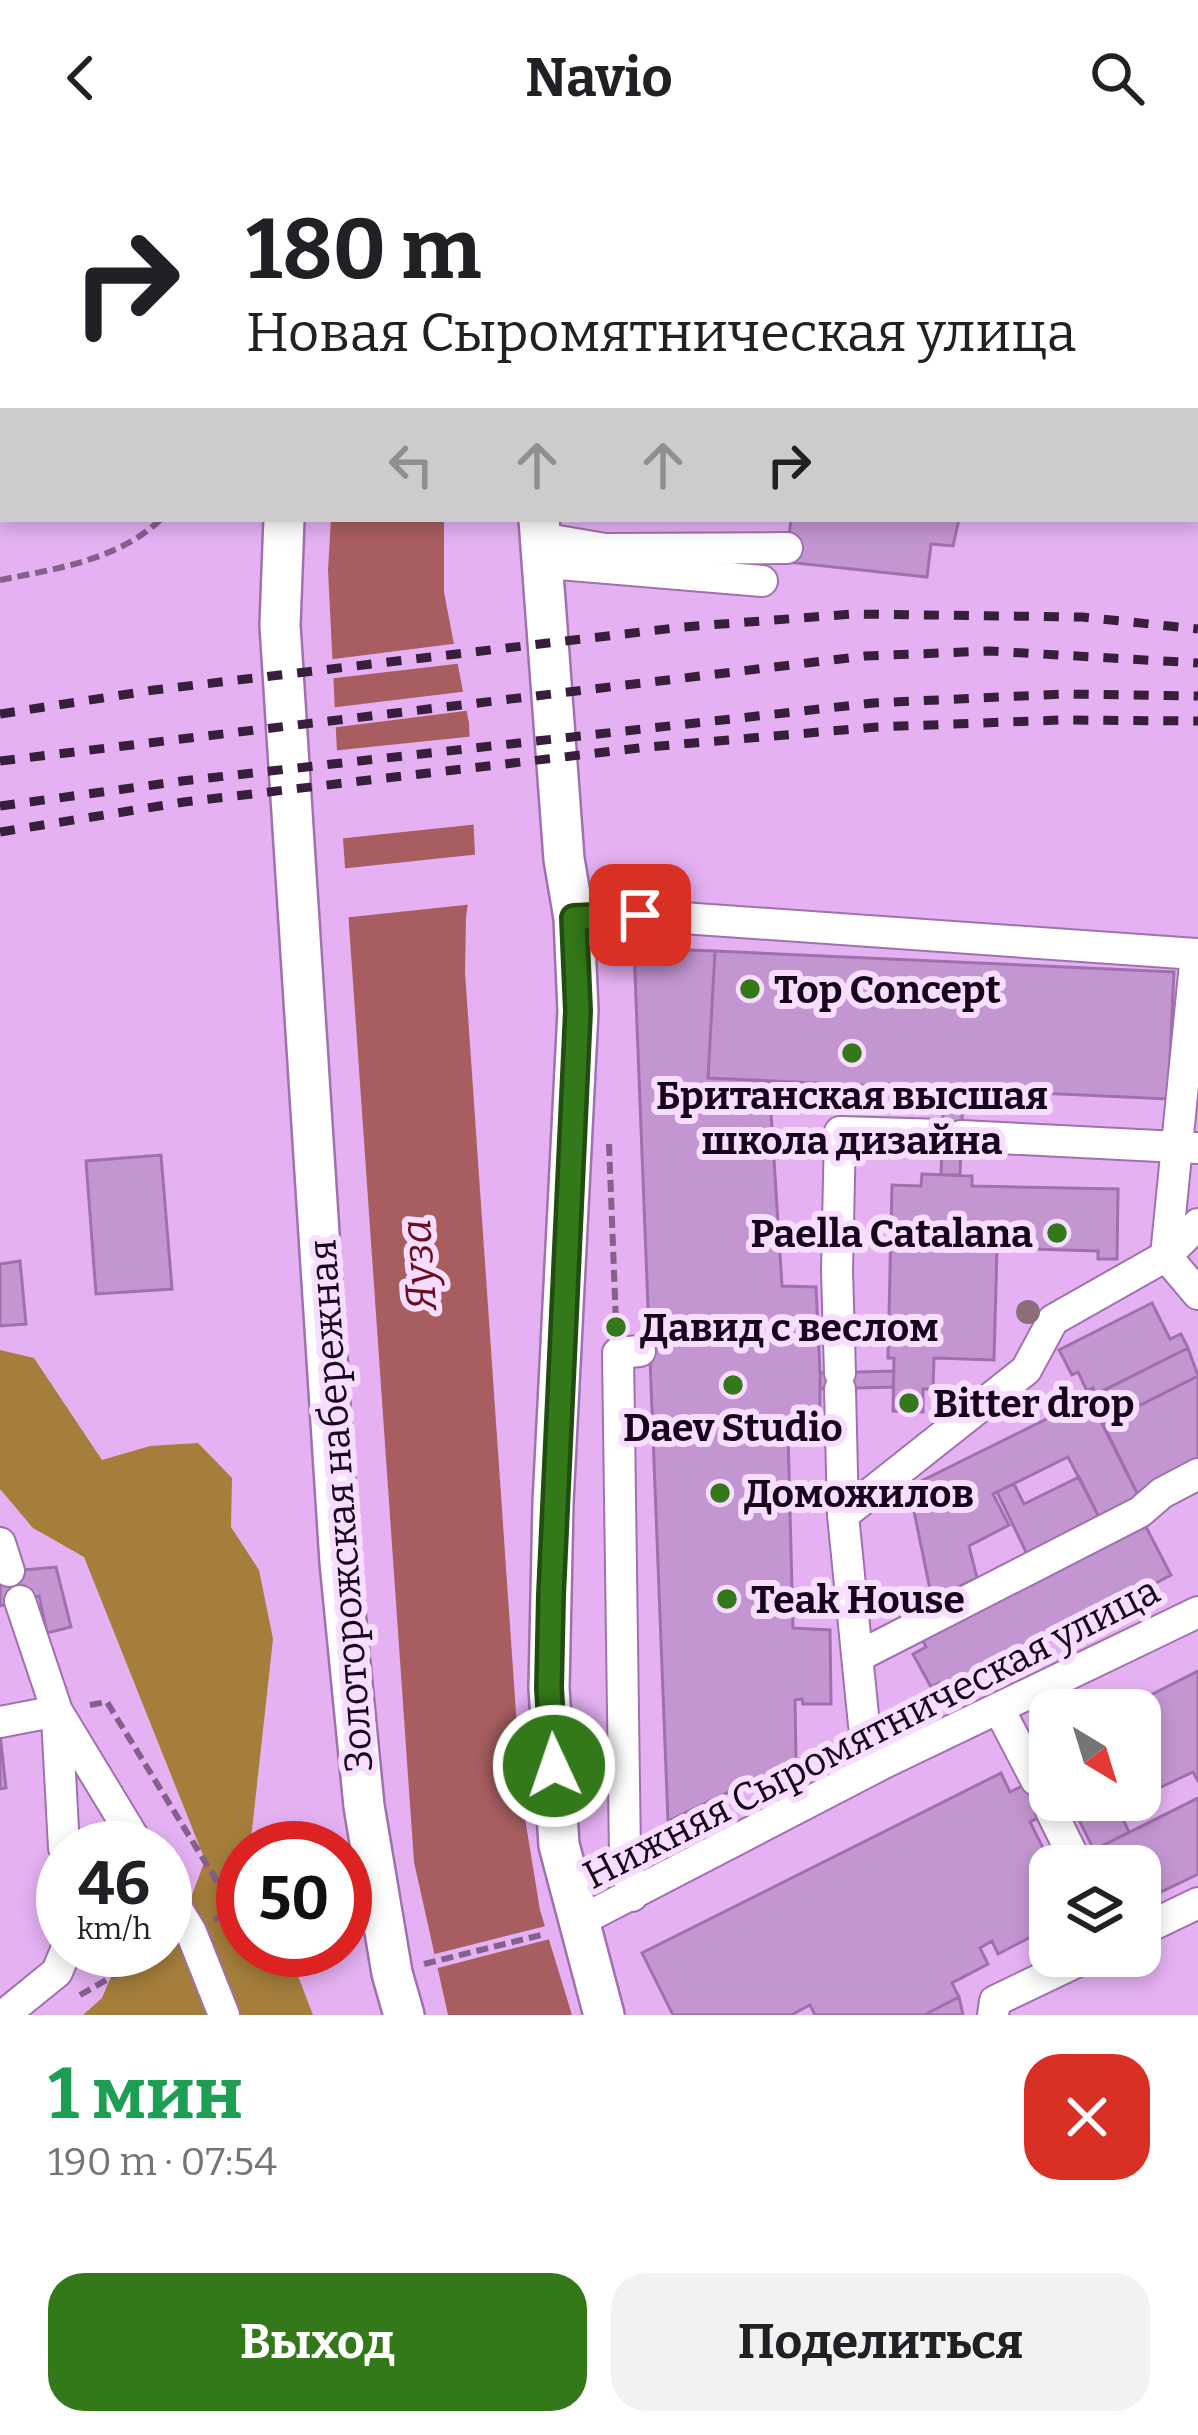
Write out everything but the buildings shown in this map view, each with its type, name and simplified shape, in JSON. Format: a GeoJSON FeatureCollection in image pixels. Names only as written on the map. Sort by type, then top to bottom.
{"type":"FeatureCollection","features":[{"type":"Feature","properties":{"kind":"main road","name":"Золоторожская набережная"},"geometry":{"type":"LineString","coordinates":[[284,522],[280,625],[340,1562],[364,1806],[392,1973],[404,2015]]}},
{"type":"Feature","properties":{"kind":"main road"},"geometry":{"type":"LineString","coordinates":[[541,543],[578,1011],[549,1688],[560,1928],[604,2015]]}},
{"type":"Feature","properties":{"kind":"street"},"geometry":{"type":"LineString","coordinates":[[541,543],[605,549],[788,548]]}},
{"type":"Feature","properties":{"kind":"street"},"geometry":{"type":"LineString","coordinates":[[541,543],[559,564],[762,581]]}},
{"type":"Feature","properties":{"kind":"street"},"geometry":{"type":"LineString","coordinates":[[574,918],[640,915],[1196,954],[1186,1147],[1166,1256]]}},
{"type":"Feature","properties":{"kind":"street"},"geometry":{"type":"LineString","coordinates":[[884,1762],[864,1725],[843,1515],[837,1271],[840,1132],[1186,1147]]}},
{"type":"Feature","properties":{"kind":"street"},"geometry":{"type":"LineString","coordinates":[[843,1515],[1026,1370],[1053,1320],[1166,1256],[1198,1224]]}},
{"type":"Feature","properties":{"kind":"street"},"geometry":{"type":"LineString","coordinates":[[1166,1256],[1198,1294]]}},
{"type":"Feature","properties":{"kind":"street"},"geometry":{"type":"LineString","coordinates":[[632,1896],[626,1856],[618,1353],[640,1352]]}},
{"type":"Feature","properties":{"kind":"street"},"geometry":{"type":"LineString","coordinates":[[859,1656],[1140,1512],[1162,1492],[1198,1474]]}},
{"type":"Feature","properties":{"kind":"street"},"geometry":{"type":"LineString","coordinates":[[20,1601],[57,1711],[124,1821]]}},
{"type":"Feature","properties":{"kind":"street","name":"Нижняя Сыромятническая улица"},"geometry":{"type":"LineString","coordinates":[[560,1928],[632,1896],[884,1762],[1198,1612]]}},
{"type":"Feature","properties":{"kind":"street"},"geometry":{"type":"LineString","coordinates":[[999,1709],[1029,1767]]}},
{"type":"Feature","properties":{"kind":"street"},"geometry":{"type":"LineString","coordinates":[[0,1722],[57,1711]]}},
{"type":"Feature","properties":{"kind":"street"},"geometry":{"type":"LineString","coordinates":[[57,1711],[63,1821]]}},
{"type":"Feature","properties":{"kind":"street"},"geometry":{"type":"LineString","coordinates":[[1161,1921],[1198,1903]]}},
{"type":"Feature","properties":{"kind":"street"},"geometry":{"type":"LineString","coordinates":[[192,1935],[224,2015]]}},
{"type":"Feature","properties":{"kind":"street"},"geometry":{"type":"LineString","coordinates":[[4,2015],[51,1977]]}},
{"type":"Feature","properties":{"kind":"street"},"geometry":{"type":"LineString","coordinates":[[993,2015],[995,2001],[1045,1977]]}},
{"type":"Feature","properties":{"kind":"path"},"geometry":{"type":"LineString","coordinates":[[0,580],[57,569],[112,551],[157,522]]}},
{"type":"Feature","properties":{"kind":"path"},"geometry":{"type":"LineString","coordinates":[[57,1711],[107,1702],[216,1880]]}},
{"type":"Feature","properties":{"kind":"path"},"geometry":{"type":"LineString","coordinates":[[427,1963],[560,1928]]}},
{"type":"Feature","properties":{"kind":"path"},"geometry":{"type":"LineString","coordinates":[[66,2002],[111,1977]]}},
{"type":"Feature","properties":{"kind":"shaded area"},"geometry":{"type":"Polygon","coordinates":[[[0,1350],[34,1358],[102,1460],[150,1446],[198,1443],[232,1478],[231,1527],[259,1570],[273,1639],[253,1821],[216,1821],[216,1977],[298,1977],[313,2015],[83,2015],[102,1998],[111,1977],[192,1977],[192,1895],[205,1860],[84,1557],[33,1528],[0,1489],[0,1350]]]}},
{"type":"Feature","properties":{"kind":"water","name":"Яуза"},"geometry":{"type":"Polygon","coordinates":[[[331,522],[444,522],[444,592],[469,723],[475,855],[466,917],[465,972],[522,1800],[540,1910],[572,2015],[448,2015],[414,1862],[328,570],[331,522]]]}},
{"type":"Feature","properties":{"kind":"pier"},"geometry":{"type":"Polygon","coordinates":[[[460,643],[464,663],[327,679],[326,660],[460,643]]]}},
{"type":"Feature","properties":{"kind":"pier"},"geometry":{"type":"Polygon","coordinates":[[[469,691],[473,710],[330,728],[329,708],[469,691]]]}},
{"type":"Feature","properties":{"kind":"pier"},"geometry":{"type":"Polygon","coordinates":[[[476,736],[479,824],[337,839],[331,751],[476,736]]]}},
{"type":"Feature","properties":{"kind":"pier"},"geometry":{"type":"Polygon","coordinates":[[[481,854],[474,904],[342,918],[339,869],[481,854]]]}},
{"type":"Feature","properties":{"kind":"pier"},"geometry":{"type":"Polygon","coordinates":[[[550,1925],[554,1938],[430,1970],[427,1956],[550,1925]]]}},
{"type":"Feature","properties":{"kind":"railway"},"geometry":{"type":"LineString","coordinates":[[0,714],[154,690],[683,627],[853,614],[1082,617],[1198,629]]}},
{"type":"Feature","properties":{"kind":"railway"},"geometry":{"type":"LineString","coordinates":[[0,761],[865,656],[989,651],[1198,663]]}},
{"type":"Feature","properties":{"kind":"railway"},"geometry":{"type":"LineString","coordinates":[[0,806],[873,703],[1064,694],[1198,696]]}},
{"type":"Feature","properties":{"kind":"railway"},"geometry":{"type":"LineString","coordinates":[[0,832],[184,802],[648,747],[877,727],[1198,721]]}},
{"type":"Feature","properties":{"kind":"place","name":"Top Concept"},"geometry":{"type":"Point","coordinates":[750,989]}},
{"type":"Feature","properties":{"kind":"place","name":"Британская высшая школа дизайна"},"geometry":{"type":"Point","coordinates":[852,1053]}},
{"type":"Feature","properties":{"kind":"place","name":"Paella Catalana"},"geometry":{"type":"Point","coordinates":[1057,1233]}},
{"type":"Feature","properties":{"kind":"place","name":"Давид с веслом"},"geometry":{"type":"Point","coordinates":[616,1327]}},
{"type":"Feature","properties":{"kind":"place","name":"Daev Studio"},"geometry":{"type":"Point","coordinates":[733,1385]}},
{"type":"Feature","properties":{"kind":"place","name":"Bitter drop"},"geometry":{"type":"Point","coordinates":[909,1403]}},
{"type":"Feature","properties":{"kind":"place","name":"Доможилов"},"geometry":{"type":"Point","coordinates":[720,1493]}},
{"type":"Feature","properties":{"kind":"place","name":"Teak House"},"geometry":{"type":"Point","coordinates":[727,1599]}},
{"type":"Feature","properties":{"kind":"route"},"geometry":{"type":"LineString","coordinates":[[554,1766],[549,1688],[551,1595],[578,1011],[574,918],[640,915]]}}]}
